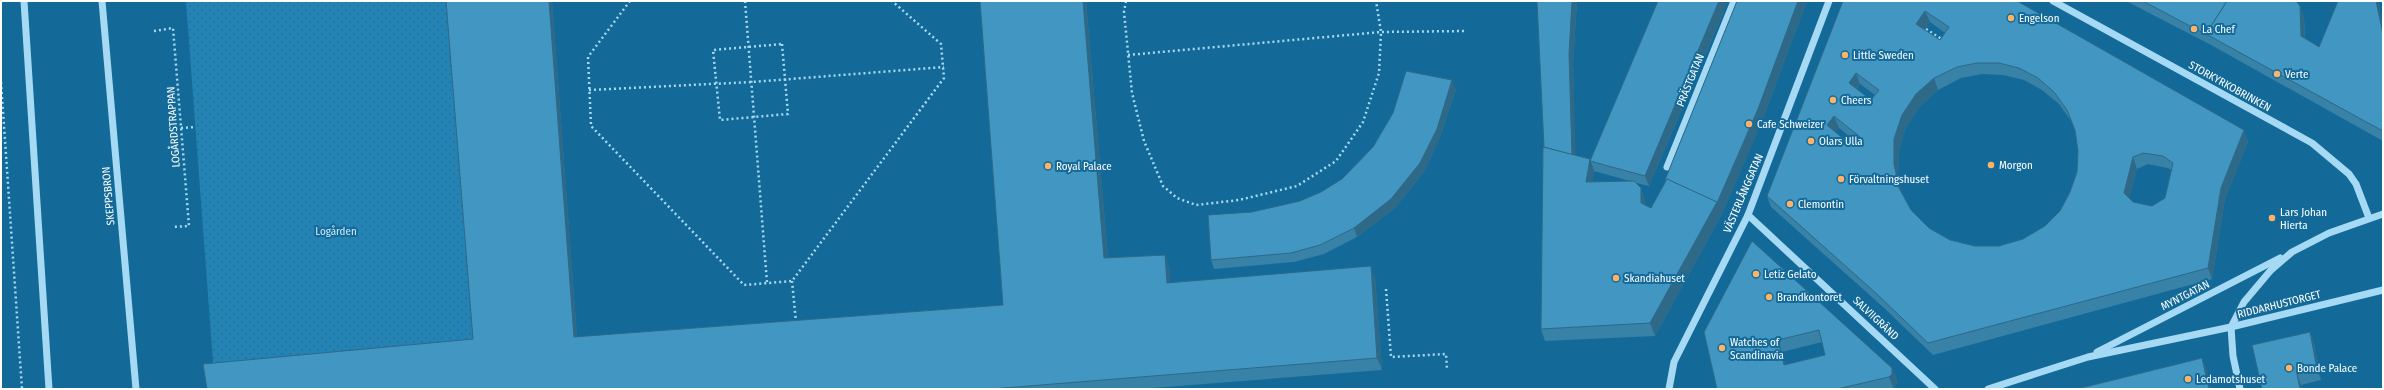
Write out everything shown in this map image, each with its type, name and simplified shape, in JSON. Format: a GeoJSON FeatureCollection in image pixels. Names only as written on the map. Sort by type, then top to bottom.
{"type":"FeatureCollection","features":[{"type":"Feature","properties":{"kind":"street"},"geometry":{"type":"LineString","coordinates":[[24,1],[49,389]]}},
{"type":"Feature","properties":{"kind":"street","name":"SKEPPSBRON"},"geometry":{"type":"LineString","coordinates":[[102,1],[136,389]]}},
{"type":"Feature","properties":{"kind":"street","name":"PRÄSTGATAN"},"geometry":{"type":"LineString","coordinates":[[1667,167],[1734,1]]}},
{"type":"Feature","properties":{"kind":"street","name":"VÄSTERLÅNGGATAN"},"geometry":{"type":"LineString","coordinates":[[1669,389],[1674,362],[1748,215],[1828,1]]}},
{"type":"Feature","properties":{"kind":"street","name":"STORKYRKOBRINKEN"},"geometry":{"type":"LineString","coordinates":[[2053,1],[2312,143],[2349,174],[2356,184],[2369,218]]}},
{"type":"Feature","properties":{"kind":"street","name":"RIDDARHUSTORGET"},"geometry":{"type":"LineString","coordinates":[[2231,327],[2244,302],[2270,270],[2292,252],[2329,233],[2383,214]]}},
{"type":"Feature","properties":{"kind":"street","name":"SALVIIGRÄND"},"geometry":{"type":"LineString","coordinates":[[1748,215],[1935,389]]}},
{"type":"Feature","properties":{"kind":"street","name":"MYNTGATAN"},"geometry":{"type":"LineString","coordinates":[[2088,357],[2292,252]]}},
{"type":"Feature","properties":{"kind":"street","name":"RIDDARHUSTORGET"},"geometry":{"type":"LineString","coordinates":[[2231,327],[2383,290]]}},
{"type":"Feature","properties":{"kind":"street"},"geometry":{"type":"LineString","coordinates":[[2231,327],[2232,349],[2240,389]]}},
{"type":"Feature","properties":{"kind":"street","name":"MYNTGATAN"},"geometry":{"type":"LineString","coordinates":[[1988,389],[2088,357],[2231,327]]}},
{"type":"Feature","properties":{"kind":"path"},"geometry":{"type":"LineString","coordinates":[[630,1],[588,58],[591,126],[744,285],[792,281]]}},
{"type":"Feature","properties":{"kind":"path"},"geometry":{"type":"LineString","coordinates":[[745,1],[767,283]]}},
{"type":"Feature","properties":{"kind":"path"},"geometry":{"type":"LineString","coordinates":[[797,325],[792,281],[944,78],[941,44],[892,1]]}},
{"type":"Feature","properties":{"kind":"path"},"geometry":{"type":"LineString","coordinates":[[1126,1],[1124,12],[1132,93],[1144,141],[1163,186],[1177,198],[1196,205],[1239,200],[1297,186],[1336,161],[1363,122],[1379,73],[1381,32],[1376,1]]}},
{"type":"Feature","properties":{"kind":"path","name":"LOGÅRDSTRAPPAN"},"geometry":{"type":"LineString","coordinates":[[154,31],[173,28],[189,226],[172,227]]}},
{"type":"Feature","properties":{"kind":"path"},"geometry":{"type":"LineString","coordinates":[[1926,29],[1948,43]]}},
{"type":"Feature","properties":{"kind":"path"},"geometry":{"type":"LineString","coordinates":[[1128,55],[1381,32],[1465,31]]}},
{"type":"Feature","properties":{"kind":"path"},"geometry":{"type":"LineString","coordinates":[[782,44],[785,79],[788,114],[720,120],[713,50],[782,44]]}},
{"type":"Feature","properties":{"kind":"path"},"geometry":{"type":"LineString","coordinates":[[589,90],[752,82],[944,67]]}},
{"type":"Feature","properties":{"kind":"path"},"geometry":{"type":"LineString","coordinates":[[1,82],[22,389]]}},
{"type":"Feature","properties":{"kind":"path"},"geometry":{"type":"LineString","coordinates":[[181,128],[196,127]]}},
{"type":"Feature","properties":{"kind":"path"},"geometry":{"type":"LineString","coordinates":[[1386,289],[1391,357],[1446,354],[1447,369]]}},
{"type":"Feature","properties":{"kind":"green space","name":"Logården"},"geometry":{"type":"Polygon","coordinates":[[[186,1],[449,1],[478,351],[214,375],[186,1]]]}},
{"type":"Feature","properties":{"kind":"building","name":"Royal Palace"},"geometry":{"type":"Polygon","coordinates":[[[446,1],[549,1],[574,337],[1003,305],[980,1],[1083,1],[1104,258],[1165,255],[1167,283],[1371,266],[1377,358],[991,389],[207,389],[203,364],[473,339],[446,1]]]}},
{"type":"Feature","properties":{"kind":"building"},"geometry":{"type":"Polygon","coordinates":[[[1537,1],[1572,1],[1569,54],[1572,155],[1544,147],[1537,1]]]}},
{"type":"Feature","properties":{"kind":"building"},"geometry":{"type":"Polygon","coordinates":[[[1658,1],[1719,1],[1645,176],[1590,161],[1658,1]]]}},
{"type":"Feature","properties":{"kind":"building"},"geometry":{"type":"Polygon","coordinates":[[[1737,1],[1798,1],[1758,109],[1717,203],[1667,179],[1665,180],[1737,1]]]}},
{"type":"Feature","properties":{"kind":"building","name":"Förvaltningshuset"},"geometry":{"type":"Polygon","coordinates":[[[1843,1],[2017,1],[2244,130],[2221,188],[2208,268],[1928,343],[1878,295],[1767,196],[1843,1]],[[1925,11],[1916,24],[1940,40],[1949,27],[1925,11]],[[1977,63],[1957,67],[1934,78],[1916,94],[1902,115],[1894,139],[1894,164],[1899,188],[1911,210],[1929,228],[1950,240],[1975,246],[1999,246],[2023,239],[2045,226],[2060,211],[2070,192],[2077,172],[2078,151],[2075,130],[2067,110],[2054,92],[2038,78],[2019,68],[1999,63],[1977,63]],[[1856,73],[1849,83],[1871,100],[1879,90],[1856,73]],[[1834,116],[1827,125],[1852,146],[1860,137],[1834,116]],[[2143,153],[2133,157],[2124,193],[2133,202],[2152,206],[2165,198],[2173,163],[2163,156],[2143,153]]]}},
{"type":"Feature","properties":{"kind":"building"},"geometry":{"type":"Polygon","coordinates":[[[2143,1],[2227,1],[2206,34],[2207,35],[2143,1]]]}},
{"type":"Feature","properties":{"kind":"building"},"geometry":{"type":"Polygon","coordinates":[[[2227,1],[2296,1],[2300,6],[2301,36],[2319,47],[2338,1],[2376,1],[2383,34],[2383,130],[2206,34],[2227,1]]]}},
{"type":"Feature","properties":{"kind":"building"},"geometry":{"type":"Polygon","coordinates":[[[1406,71],[1452,80],[1437,129],[1420,163],[1391,199],[1354,228],[1320,245],[1291,253],[1211,260],[1208,215],[1252,212],[1300,201],[1321,192],[1342,179],[1373,147],[1393,113],[1406,71]]]}},
{"type":"Feature","properties":{"kind":"building","name":"Skandiahuset"},"geometry":{"type":"Polygon","coordinates":[[[1543,147],[1590,159],[1586,182],[1634,181],[1641,188],[1641,203],[1651,208],[1667,179],[1717,202],[1650,323],[1541,329],[1543,147]]]}},
{"type":"Feature","properties":{"kind":"building","name":"Brandkontoret"},"geometry":{"type":"Polygon","coordinates":[[[1752,241],[1892,368],[1892,374],[1889,377],[1837,389],[1717,389],[1704,332],[1752,241]],[[1819,330],[1778,340],[1784,365],[1825,355],[1819,330]]]}},
{"type":"Feature","properties":{"kind":"building","name":"Bonde Palace"},"geometry":{"type":"Polygon","coordinates":[[[2310,332],[2317,369],[2297,374],[2300,389],[2262,389],[2252,345],[2310,332]]]}},
{"type":"Feature","properties":{"kind":"building"},"geometry":{"type":"Polygon","coordinates":[[[2202,358],[2209,389],[2077,389],[2202,358]]]}},
{"type":"Feature","properties":{"kind":"place","name":"Engelson"},"geometry":{"type":"Point","coordinates":[2011,18]}},
{"type":"Feature","properties":{"kind":"place","name":"La Chef"},"geometry":{"type":"Point","coordinates":[2194,29]}},
{"type":"Feature","properties":{"kind":"place","name":"Little Sweden"},"geometry":{"type":"Point","coordinates":[1845,55]}},
{"type":"Feature","properties":{"kind":"place","name":"Verte"},"geometry":{"type":"Point","coordinates":[2277,74]}},
{"type":"Feature","properties":{"kind":"place","name":"Cheers"},"geometry":{"type":"Point","coordinates":[1833,100]}},
{"type":"Feature","properties":{"kind":"place","name":"Cafe Schweizer"},"geometry":{"type":"Point","coordinates":[1749,124]}},
{"type":"Feature","properties":{"kind":"place","name":"Olars Ulla"},"geometry":{"type":"Point","coordinates":[1811,141]}},
{"type":"Feature","properties":{"kind":"place","name":"Morgon"},"geometry":{"type":"Point","coordinates":[1991,165]}},
{"type":"Feature","properties":{"kind":"place","name":"Royal Palace"},"geometry":{"type":"Point","coordinates":[1048,166]}},
{"type":"Feature","properties":{"kind":"place","name":"Förvaltningshuset"},"geometry":{"type":"Point","coordinates":[1841,179]}},
{"type":"Feature","properties":{"kind":"place","name":"Clemontin"},"geometry":{"type":"Point","coordinates":[1790,204]}},
{"type":"Feature","properties":{"kind":"place","name":"Lars Johan Hierta"},"geometry":{"type":"Point","coordinates":[2272,218]}},
{"type":"Feature","properties":{"kind":"place","name":"Letiz Gelato"},"geometry":{"type":"Point","coordinates":[1756,274]}},
{"type":"Feature","properties":{"kind":"place","name":"Skandiahuset"},"geometry":{"type":"Point","coordinates":[1616,278]}},
{"type":"Feature","properties":{"kind":"place","name":"Brandkontoret"},"geometry":{"type":"Point","coordinates":[1769,297]}},
{"type":"Feature","properties":{"kind":"place","name":"Watches of Scandinavia"},"geometry":{"type":"Point","coordinates":[1722,348]}},
{"type":"Feature","properties":{"kind":"place","name":"Bonde Palace"},"geometry":{"type":"Point","coordinates":[2289,368]}},
{"type":"Feature","properties":{"kind":"place","name":"Ledamotshuset"},"geometry":{"type":"Point","coordinates":[2188,379]}}]}
